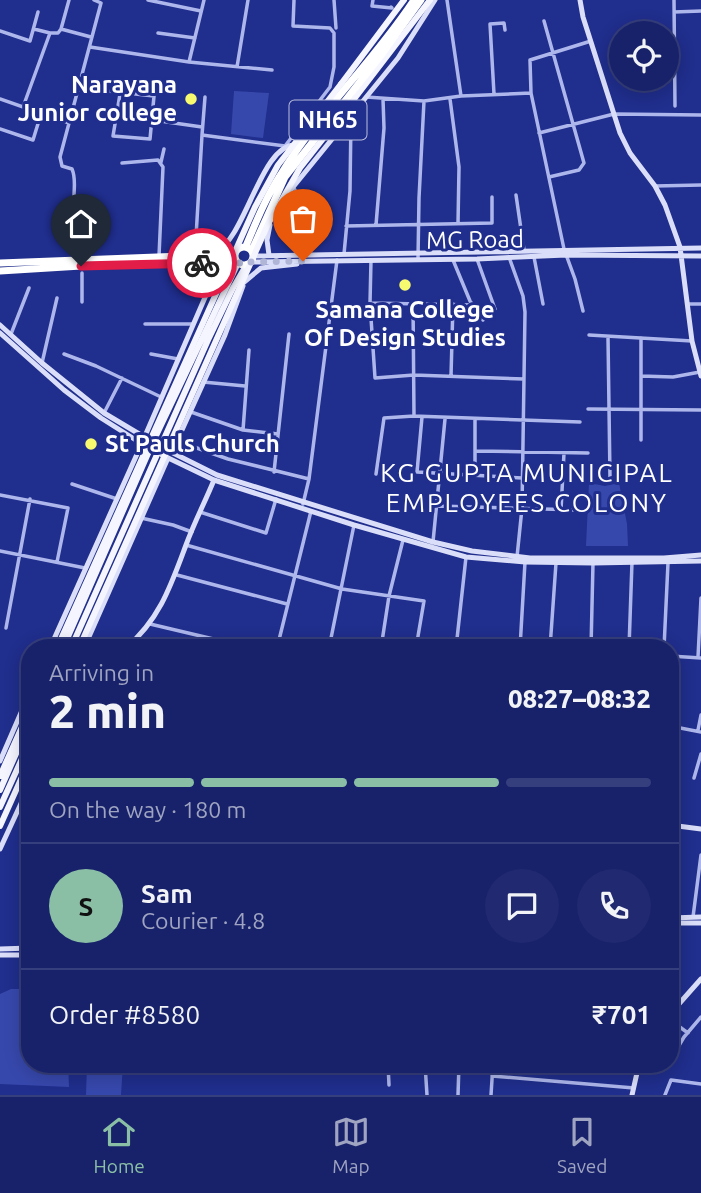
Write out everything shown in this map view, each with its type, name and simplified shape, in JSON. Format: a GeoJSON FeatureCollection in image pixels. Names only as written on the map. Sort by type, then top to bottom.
{"type":"FeatureCollection","features":[{"type":"Feature","properties":{"kind":"highway","name":"NH65"},"geometry":{"type":"LineString","coordinates":[[250,256],[260,214],[278,178],[414,0]]}},
{"type":"Feature","properties":{"kind":"highway","name":"NH65"},"geometry":{"type":"LineString","coordinates":[[250,256],[285,177],[421,0]]}},
{"type":"Feature","properties":{"kind":"highway"},"geometry":{"type":"LineString","coordinates":[[237,260],[239,248],[250,256]]}},
{"type":"Feature","properties":{"kind":"highway"},"geometry":{"type":"LineString","coordinates":[[0,271],[77,259],[194,256],[209,259]]}},
{"type":"Feature","properties":{"kind":"highway"},"geometry":{"type":"LineString","coordinates":[[0,263],[237,260],[250,256]]}},
{"type":"Feature","properties":{"kind":"main road"},"geometry":{"type":"LineString","coordinates":[[61,639],[255,207],[278,165],[404,0]]}},
{"type":"Feature","properties":{"kind":"main road"},"geometry":{"type":"LineString","coordinates":[[86,639],[268,224],[300,168],[429,0]]}},
{"type":"Feature","properties":{"kind":"main road"},"geometry":{"type":"LineString","coordinates":[[75,639],[233,288],[250,256]]}},
{"type":"Feature","properties":{"kind":"main road"},"geometry":{"type":"LineString","coordinates":[[67,639],[237,260]]}},
{"type":"Feature","properties":{"kind":"main road"},"geometry":{"type":"LineString","coordinates":[[0,776],[21,729]]}},
{"type":"Feature","properties":{"kind":"main road"},"geometry":{"type":"LineString","coordinates":[[0,788],[21,742]]}},
{"type":"Feature","properties":{"kind":"main road"},"geometry":{"type":"LineString","coordinates":[[0,807],[21,761]]}},
{"type":"Feature","properties":{"kind":"main road"},"geometry":{"type":"LineString","coordinates":[[0,826],[21,779]]}},
{"type":"Feature","properties":{"kind":"street"},"geometry":{"type":"LineString","coordinates":[[34,29],[58,33],[69,0]]}},
{"type":"Feature","properties":{"kind":"street"},"geometry":{"type":"LineString","coordinates":[[77,259],[75,174],[72,169],[60,164],[102,3],[94,0]]}},
{"type":"Feature","properties":{"kind":"street"},"geometry":{"type":"LineString","coordinates":[[148,0],[202,11]]}},
{"type":"Feature","properties":{"kind":"street"},"geometry":{"type":"LineString","coordinates":[[189,62],[204,0]]}},
{"type":"Feature","properties":{"kind":"street"},"geometry":{"type":"LineString","coordinates":[[237,66],[248,0]]}},
{"type":"Feature","properties":{"kind":"street"},"geometry":{"type":"LineString","coordinates":[[224,290],[209,259],[227,245],[267,170],[331,83],[334,67],[333,30],[293,26],[294,0]]}},
{"type":"Feature","properties":{"kind":"street"},"geometry":{"type":"LineString","coordinates":[[334,0],[336,29]]}},
{"type":"Feature","properties":{"kind":"street"},"geometry":{"type":"LineString","coordinates":[[373,0],[372,6],[391,8],[397,0]]}},
{"type":"Feature","properties":{"kind":"street"},"geometry":{"type":"LineString","coordinates":[[269,256],[267,240],[279,207],[293,186],[398,58],[435,0]]}},
{"type":"Feature","properties":{"kind":"street"},"geometry":{"type":"LineString","coordinates":[[447,0],[461,96]]}},
{"type":"Feature","properties":{"kind":"street"},"geometry":{"type":"LineString","coordinates":[[580,0],[614,114],[630,153],[655,186],[665,205],[680,247],[692,341],[701,374],[641,376]]}},
{"type":"Feature","properties":{"kind":"street"},"geometry":{"type":"LineString","coordinates":[[674,0],[675,106]]}},
{"type":"Feature","properties":{"kind":"street"},"geometry":{"type":"LineString","coordinates":[[674,12],[701,11]]}},
{"type":"Feature","properties":{"kind":"street"},"geometry":{"type":"LineString","coordinates":[[0,30],[30,41],[38,12]]}},
{"type":"Feature","properties":{"kind":"street"},"geometry":{"type":"LineString","coordinates":[[544,21],[583,158],[582,167],[549,177]]}},
{"type":"Feature","properties":{"kind":"street"},"geometry":{"type":"LineString","coordinates":[[494,94],[490,24],[504,23],[505,30]]}},
{"type":"Feature","properties":{"kind":"street"},"geometry":{"type":"LineString","coordinates":[[61,29],[91,37]]}},
{"type":"Feature","properties":{"kind":"street"},"geometry":{"type":"LineString","coordinates":[[23,107],[50,33]]}},
{"type":"Feature","properties":{"kind":"street"},"geometry":{"type":"LineString","coordinates":[[158,33],[195,38]]}},
{"type":"Feature","properties":{"kind":"street"},"geometry":{"type":"LineString","coordinates":[[583,311],[565,252],[539,133],[531,93],[529,61],[591,41]]}},
{"type":"Feature","properties":{"kind":"street"},"geometry":{"type":"LineString","coordinates":[[90,47],[189,62],[272,70]]}},
{"type":"Feature","properties":{"kind":"street"},"geometry":{"type":"LineString","coordinates":[[79,88],[154,96],[150,139],[113,136],[120,94]]}},
{"type":"Feature","properties":{"kind":"street"},"geometry":{"type":"LineString","coordinates":[[366,97],[424,101],[461,96],[531,93]]}},
{"type":"Feature","properties":{"kind":"street"},"geometry":{"type":"LineString","coordinates":[[194,256],[205,97]]}},
{"type":"Feature","properties":{"kind":"street"},"geometry":{"type":"LineString","coordinates":[[0,99],[69,123]]}},
{"type":"Feature","properties":{"kind":"street"},"geometry":{"type":"LineString","coordinates":[[376,225],[384,128],[383,99]]}},
{"type":"Feature","properties":{"kind":"street"},"geometry":{"type":"LineString","coordinates":[[450,99],[459,167],[458,224]]}},
{"type":"Feature","properties":{"kind":"street"},"geometry":{"type":"LineString","coordinates":[[418,259],[424,101]]}},
{"type":"Feature","properties":{"kind":"street"},"geometry":{"type":"LineString","coordinates":[[0,129],[33,141],[41,114]]}},
{"type":"Feature","properties":{"kind":"street"},"geometry":{"type":"LineString","coordinates":[[539,133],[614,114],[701,115]]}},
{"type":"Feature","properties":{"kind":"street"},"geometry":{"type":"LineString","coordinates":[[344,254],[351,116]]}},
{"type":"Feature","properties":{"kind":"street"},"geometry":{"type":"LineString","coordinates":[[153,120],[202,127]]}},
{"type":"Feature","properties":{"kind":"street"},"geometry":{"type":"LineString","coordinates":[[201,135],[285,146],[302,145]]}},
{"type":"Feature","properties":{"kind":"street"},"geometry":{"type":"LineString","coordinates":[[159,257],[164,172],[161,162],[164,149]]}},
{"type":"Feature","properties":{"kind":"street"},"geometry":{"type":"LineString","coordinates":[[122,163],[161,162]]}},
{"type":"Feature","properties":{"kind":"street"},"geometry":{"type":"LineString","coordinates":[[655,186],[701,185]]}},
{"type":"Feature","properties":{"kind":"street"},"geometry":{"type":"LineString","coordinates":[[293,186],[296,192],[297,255]]}},
{"type":"Feature","properties":{"kind":"street"},"geometry":{"type":"LineString","coordinates":[[516,195],[524,250]]}},
{"type":"Feature","properties":{"kind":"street"},"geometry":{"type":"LineString","coordinates":[[346,226],[492,223],[492,197]]}},
{"type":"Feature","properties":{"kind":"street"},"geometry":{"type":"LineString","coordinates":[[240,220],[260,214]]}},
{"type":"Feature","properties":{"kind":"street","name":"MG Road"},"geometry":{"type":"LineString","coordinates":[[250,256],[303,261],[477,259],[534,257],[565,252],[701,248]]}},
{"type":"Feature","properties":{"kind":"street","name":"MG Road"},"geometry":{"type":"LineString","coordinates":[[250,256],[524,250],[701,256]]}},
{"type":"Feature","properties":{"kind":"street"},"geometry":{"type":"LineString","coordinates":[[467,251],[467,259]]}},
{"type":"Feature","properties":{"kind":"street"},"geometry":{"type":"LineString","coordinates":[[509,257],[523,296],[525,312],[523,508],[517,559]]}},
{"type":"Feature","properties":{"kind":"street"},"geometry":{"type":"LineString","coordinates":[[534,257],[543,304]]}},
{"type":"Feature","properties":{"kind":"street"},"geometry":{"type":"LineString","coordinates":[[452,258],[473,306],[483,320]]}},
{"type":"Feature","properties":{"kind":"street"},"geometry":{"type":"LineString","coordinates":[[477,259],[495,309]]}},
{"type":"Feature","properties":{"kind":"street"},"geometry":{"type":"LineString","coordinates":[[303,504],[309,478],[337,260]]}},
{"type":"Feature","properties":{"kind":"street"},"geometry":{"type":"LineString","coordinates":[[371,260],[370,303],[375,378],[414,375],[524,379]]}},
{"type":"Feature","properties":{"kind":"street"},"geometry":{"type":"LineString","coordinates":[[233,288],[261,268],[288,266],[303,261]]}},
{"type":"Feature","properties":{"kind":"street"},"geometry":{"type":"LineString","coordinates":[[145,436],[216,272]]}},
{"type":"Feature","properties":{"kind":"street"},"geometry":{"type":"LineString","coordinates":[[82,273],[82,302]]}},
{"type":"Feature","properties":{"kind":"street"},"geometry":{"type":"LineString","coordinates":[[86,639],[191,412],[225,335],[244,282]]}},
{"type":"Feature","properties":{"kind":"street"},"geometry":{"type":"LineString","coordinates":[[11,334],[29,288]]}},
{"type":"Feature","properties":{"kind":"street"},"geometry":{"type":"LineString","coordinates":[[42,363],[57,298]]}},
{"type":"Feature","properties":{"kind":"street"},"geometry":{"type":"LineString","coordinates":[[370,303],[413,302],[473,306]]}},
{"type":"Feature","properties":{"kind":"street"},"geometry":{"type":"LineString","coordinates":[[413,302],[414,416]]}},
{"type":"Feature","properties":{"kind":"street"},"geometry":{"type":"LineString","coordinates":[[451,376],[453,304]]}},
{"type":"Feature","properties":{"kind":"street"},"geometry":{"type":"LineString","coordinates":[[688,304],[701,304]]}},
{"type":"Feature","properties":{"kind":"street"},"geometry":{"type":"LineString","coordinates":[[145,324],[193,324]]}},
{"type":"Feature","properties":{"kind":"street"},"geometry":{"type":"LineString","coordinates":[[0,325],[104,413],[145,436],[159,450],[217,475],[303,504],[466,557],[668,563],[701,561]]}},
{"type":"Feature","properties":{"kind":"street"},"geometry":{"type":"LineString","coordinates":[[0,333],[64,390],[101,418],[142,443],[152,445]]}},
{"type":"Feature","properties":{"kind":"street"},"geometry":{"type":"LineString","coordinates":[[275,472],[289,334]]}},
{"type":"Feature","properties":{"kind":"street"},"geometry":{"type":"LineString","coordinates":[[589,335],[692,341]]}},
{"type":"Feature","properties":{"kind":"street"},"geometry":{"type":"LineString","coordinates":[[608,337],[610,478]]}},
{"type":"Feature","properties":{"kind":"street"},"geometry":{"type":"LineString","coordinates":[[641,338],[641,440]]}},
{"type":"Feature","properties":{"kind":"street"},"geometry":{"type":"LineString","coordinates":[[243,430],[249,350]]}},
{"type":"Feature","properties":{"kind":"street"},"geometry":{"type":"LineString","coordinates":[[64,354],[163,398]]}},
{"type":"Feature","properties":{"kind":"street"},"geometry":{"type":"LineString","coordinates":[[151,355],[178,359]]}},
{"type":"Feature","properties":{"kind":"street"},"geometry":{"type":"LineString","coordinates":[[104,413],[122,378]]}},
{"type":"Feature","properties":{"kind":"street"},"geometry":{"type":"LineString","coordinates":[[203,382],[245,386]]}},
{"type":"Feature","properties":{"kind":"street"},"geometry":{"type":"LineString","coordinates":[[588,409],[701,410]]}},
{"type":"Feature","properties":{"kind":"street"},"geometry":{"type":"LineString","coordinates":[[191,412],[243,430],[278,434]]}},
{"type":"Feature","properties":{"kind":"street"},"geometry":{"type":"LineString","coordinates":[[376,474],[384,418],[414,416],[580,422]]}},
{"type":"Feature","properties":{"kind":"street"},"geometry":{"type":"LineString","coordinates":[[422,417],[416,472],[522,478]]}},
{"type":"Feature","properties":{"kind":"street"},"geometry":{"type":"LineString","coordinates":[[432,545],[445,419]]}},
{"type":"Feature","properties":{"kind":"street"},"geometry":{"type":"LineString","coordinates":[[475,420],[475,475]]}},
{"type":"Feature","properties":{"kind":"street"},"geometry":{"type":"LineString","coordinates":[[177,441],[275,472],[309,478]]}},
{"type":"Feature","properties":{"kind":"street"},"geometry":{"type":"LineString","coordinates":[[54,639],[142,443]]}},
{"type":"Feature","properties":{"kind":"street"},"geometry":{"type":"LineString","coordinates":[[475,451],[588,453]]}},
{"type":"Feature","properties":{"kind":"street"},"geometry":{"type":"LineString","coordinates":[[561,510],[564,453]]}},
{"type":"Feature","properties":{"kind":"street"},"geometry":{"type":"LineString","coordinates":[[170,455],[214,480],[276,499],[303,504],[311,511],[403,540],[525,562],[593,563],[701,555]]}},
{"type":"Feature","properties":{"kind":"street"},"geometry":{"type":"LineString","coordinates":[[135,639],[161,609],[214,480]]}},
{"type":"Feature","properties":{"kind":"street"},"geometry":{"type":"LineString","coordinates":[[72,484],[117,499]]}},
{"type":"Feature","properties":{"kind":"street"},"geometry":{"type":"LineString","coordinates":[[0,495],[68,508],[57,562]]}},
{"type":"Feature","properties":{"kind":"street"},"geometry":{"type":"LineString","coordinates":[[6,628],[30,499]]}},
{"type":"Feature","properties":{"kind":"street"},"geometry":{"type":"LineString","coordinates":[[200,512],[266,533],[276,499]]}},
{"type":"Feature","properties":{"kind":"street"},"geometry":{"type":"LineString","coordinates":[[437,506],[579,510]]}},
{"type":"Feature","properties":{"kind":"street"},"geometry":{"type":"LineString","coordinates":[[279,639],[311,511]]}},
{"type":"Feature","properties":{"kind":"street"},"geometry":{"type":"LineString","coordinates":[[141,518],[192,532]]}},
{"type":"Feature","properties":{"kind":"street"},"geometry":{"type":"LineString","coordinates":[[331,639],[354,525]]}},
{"type":"Feature","properties":{"kind":"street"},"geometry":{"type":"LineString","coordinates":[[382,639],[389,596],[403,540]]}},
{"type":"Feature","properties":{"kind":"street"},"geometry":{"type":"LineString","coordinates":[[186,545],[342,589],[424,601],[418,639]]}},
{"type":"Feature","properties":{"kind":"street"},"geometry":{"type":"LineString","coordinates":[[0,551],[85,568]]}},
{"type":"Feature","properties":{"kind":"street"},"geometry":{"type":"LineString","coordinates":[[457,639],[466,557]]}},
{"type":"Feature","properties":{"kind":"street"},"geometry":{"type":"LineString","coordinates":[[629,639],[632,561]]}},
{"type":"Feature","properties":{"kind":"street"},"geometry":{"type":"LineString","coordinates":[[521,639],[525,562]]}},
{"type":"Feature","properties":{"kind":"street"},"geometry":{"type":"LineString","coordinates":[[551,639],[556,563]]}},
{"type":"Feature","properties":{"kind":"street"},"geometry":{"type":"LineString","coordinates":[[591,639],[593,563]]}},
{"type":"Feature","properties":{"kind":"street"},"geometry":{"type":"LineString","coordinates":[[664,639],[668,563]]}},
{"type":"Feature","properties":{"kind":"street"},"geometry":{"type":"LineString","coordinates":[[177,575],[287,604]]}},
{"type":"Feature","properties":{"kind":"street"},"geometry":{"type":"LineString","coordinates":[[679,656],[699,658],[701,598]]}},
{"type":"Feature","properties":{"kind":"street"},"geometry":{"type":"LineString","coordinates":[[150,624],[213,639]]}},
{"type":"Feature","properties":{"kind":"street"},"geometry":{"type":"LineString","coordinates":[[0,761],[21,713]]}},
{"type":"Feature","properties":{"kind":"street"},"geometry":{"type":"LineString","coordinates":[[679,728],[699,731],[701,715]]}},
{"type":"Feature","properties":{"kind":"street"},"geometry":{"type":"LineString","coordinates":[[694,778],[700,765],[701,754]]}},
{"type":"Feature","properties":{"kind":"street"},"geometry":{"type":"LineString","coordinates":[[0,849],[21,804]]}},
{"type":"Feature","properties":{"kind":"street"},"geometry":{"type":"LineString","coordinates":[[679,826],[701,829]]}},
{"type":"Feature","properties":{"kind":"street"},"geometry":{"type":"LineString","coordinates":[[693,917],[701,855]]}},
{"type":"Feature","properties":{"kind":"street"},"geometry":{"type":"LineString","coordinates":[[679,919],[701,918]]}},
{"type":"Feature","properties":{"kind":"street"},"geometry":{"type":"LineString","coordinates":[[679,922],[701,923]]}},
{"type":"Feature","properties":{"kind":"street"},"geometry":{"type":"LineString","coordinates":[[0,949],[21,948]]}},
{"type":"Feature","properties":{"kind":"street"},"geometry":{"type":"LineString","coordinates":[[0,955],[21,955]]}},
{"type":"Feature","properties":{"kind":"street"},"geometry":{"type":"LineString","coordinates":[[679,1005],[701,979]]}},
{"type":"Feature","properties":{"kind":"street"},"geometry":{"type":"LineString","coordinates":[[679,1047],[701,1017]]}},
{"type":"Feature","properties":{"kind":"street"},"geometry":{"type":"LineString","coordinates":[[679,1026],[688,1034]]}},
{"type":"Feature","properties":{"kind":"street"},"geometry":{"type":"LineString","coordinates":[[388,1073],[389,1085]]}},
{"type":"Feature","properties":{"kind":"street"},"geometry":{"type":"LineString","coordinates":[[426,1073],[427,1095]]}},
{"type":"Feature","properties":{"kind":"street"},"geometry":{"type":"LineString","coordinates":[[458,1095],[459,1073]]}},
{"type":"Feature","properties":{"kind":"street"},"geometry":{"type":"LineString","coordinates":[[632,1095],[637,1073]]}},
{"type":"Feature","properties":{"kind":"street"},"geometry":{"type":"LineString","coordinates":[[491,1095],[492,1076],[634,1088]]}},
{"type":"Feature","properties":{"kind":"street"},"geometry":{"type":"LineString","coordinates":[[665,1095],[671,1080],[701,1084]]}},
{"type":"Feature","properties":{"kind":"shaded area"},"geometry":{"type":"Polygon","coordinates":[[[234,91],[269,93],[263,138],[231,134],[234,91]]]}},
{"type":"Feature","properties":{"kind":"shaded area"},"geometry":{"type":"Polygon","coordinates":[[[589,483],[605,486],[619,483],[627,524],[628,546],[586,546],[589,483]]]}},
{"type":"Feature","properties":{"kind":"shaded area"},"geometry":{"type":"Polygon","coordinates":[[[11,989],[21,989],[21,1073],[68,1073],[69,1087],[0,1084],[0,994],[11,989]]]}},
{"type":"Feature","properties":{"kind":"shaded area"},"geometry":{"type":"Polygon","coordinates":[[[87,1073],[122,1073],[121,1095],[86,1095],[87,1073]]]}},
{"type":"Feature","properties":{"kind":"way so far"},"geometry":{"type":"LineString","coordinates":[[202,263],[237,262],[244,265],[250,262],[303,261]]}},
{"type":"Feature","properties":{"kind":"place","name":"Narayana Junior college"},"geometry":{"type":"Point","coordinates":[191,99]}},
{"type":"Feature","properties":{"kind":"place","name":"Samana College Of Design Studies"},"geometry":{"type":"Point","coordinates":[405,285]}},
{"type":"Feature","properties":{"kind":"place","name":"St Pauls Church"},"geometry":{"type":"Point","coordinates":[91,444]}},
{"type":"Feature","properties":{"kind":"district","name":"KG GUPTA MUNICIPAL EMPLOYEES COLONY"},"geometry":{"type":"Point","coordinates":[527,488]}},
{"type":"Feature","properties":{"kind":"route"},"geometry":{"type":"LineString","coordinates":[[81,266],[202,263]]}}]}
